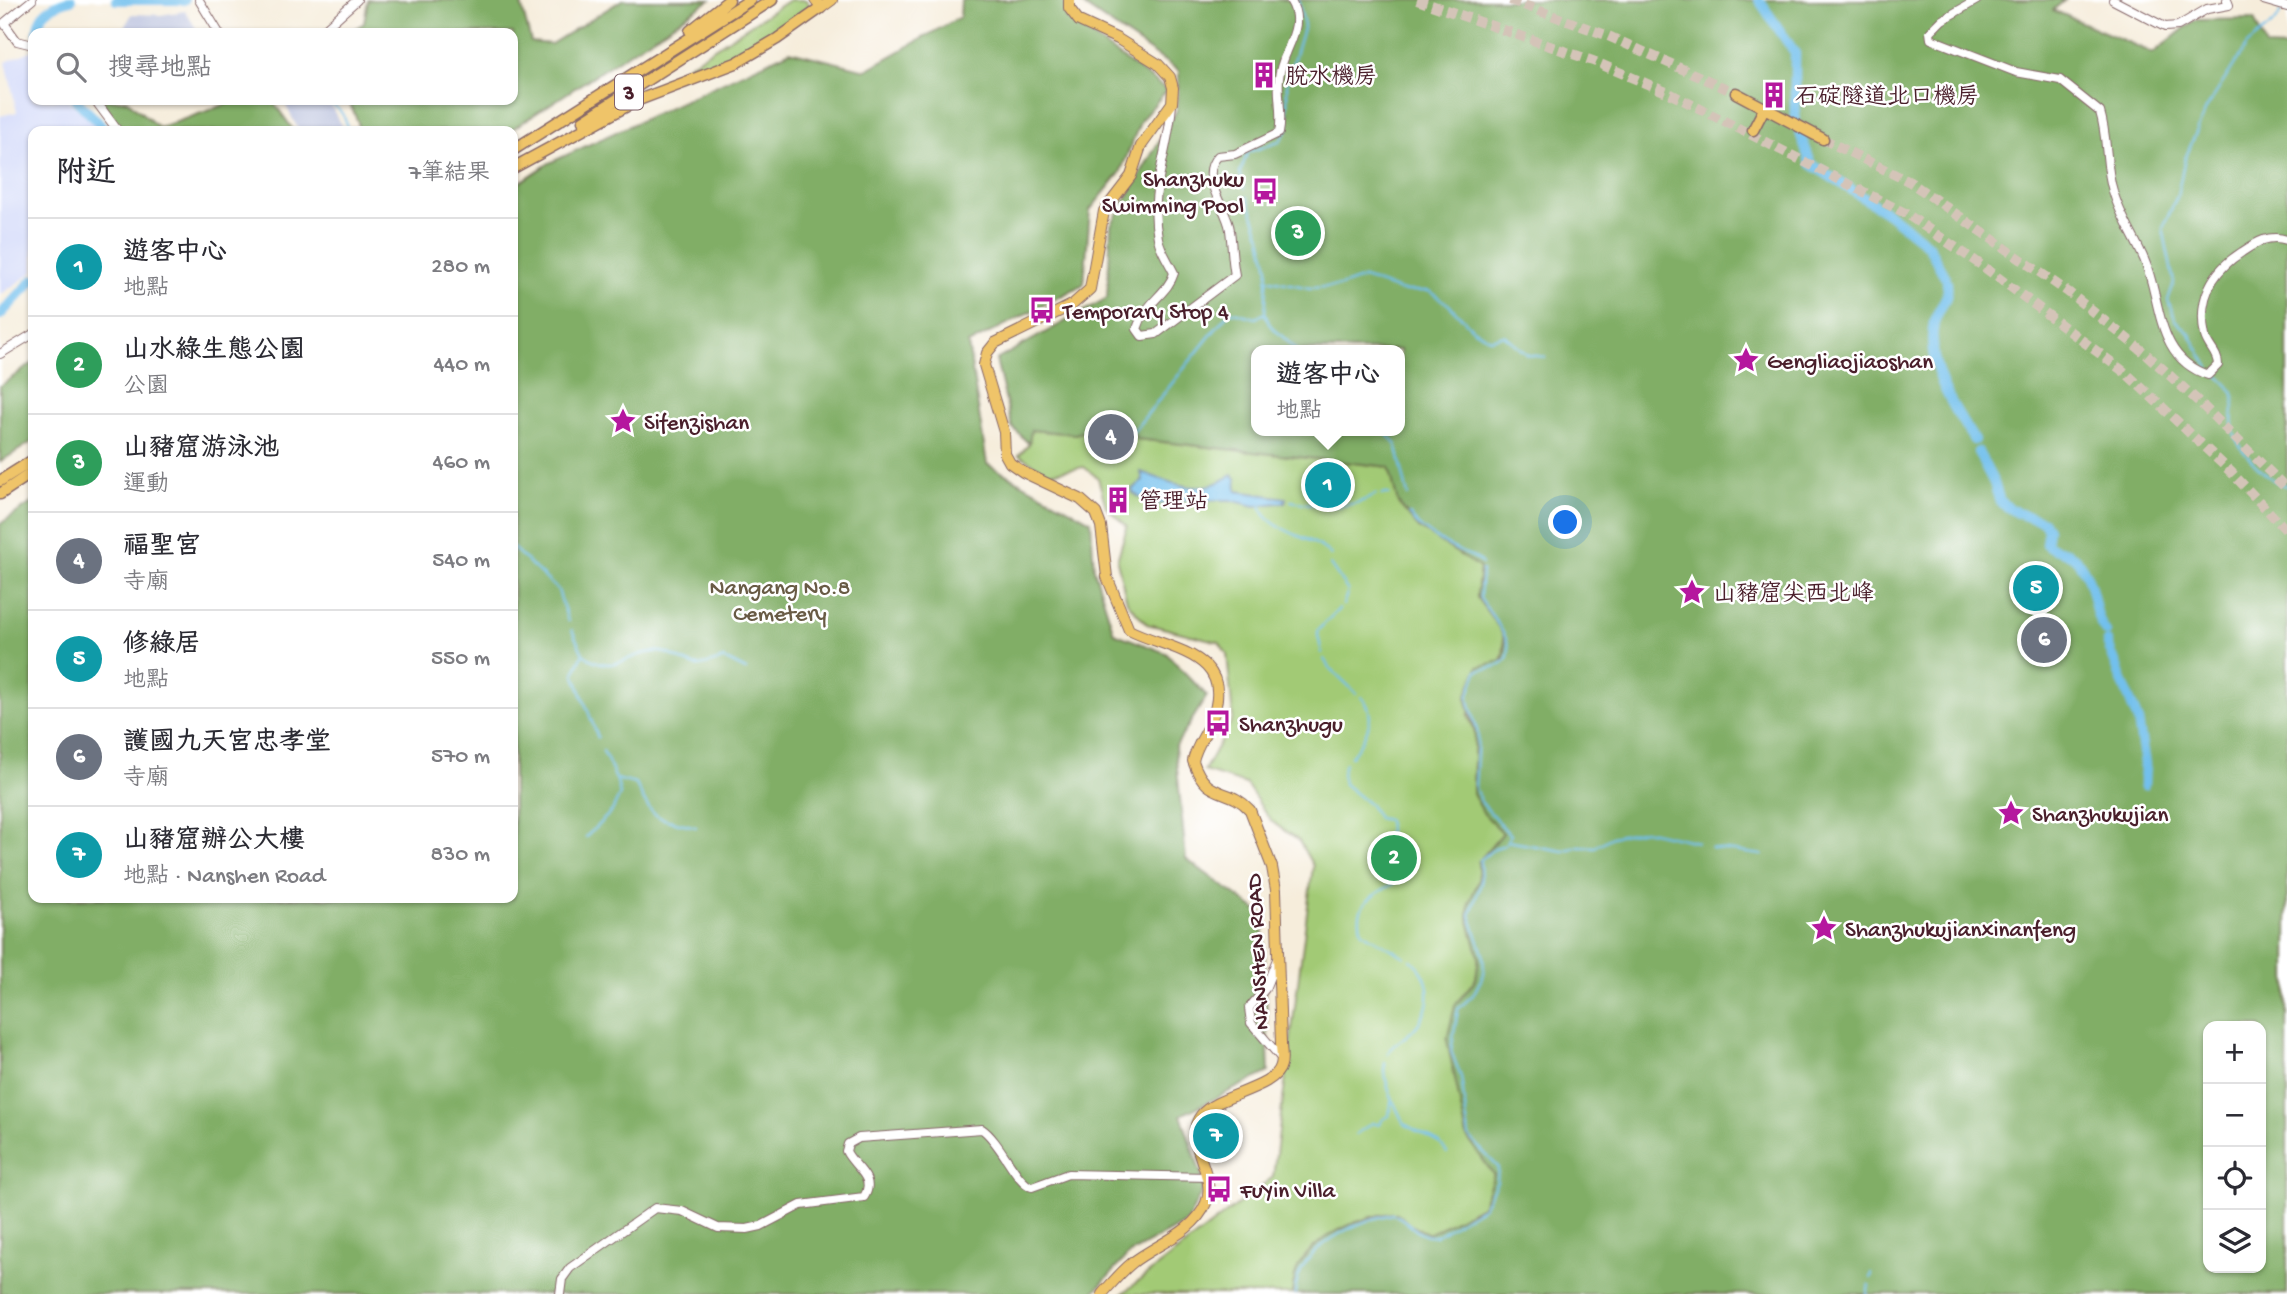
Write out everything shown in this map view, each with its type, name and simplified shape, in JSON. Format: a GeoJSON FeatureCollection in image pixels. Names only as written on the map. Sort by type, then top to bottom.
{"type":"FeatureCollection","features":[{"type":"Feature","properties":{"kind":"highway"},"geometry":{"type":"LineString","coordinates":[[641,69],[729,0]]}},
{"type":"Feature","properties":{"kind":"highway","name":"3"},"geometry":{"type":"LineString","coordinates":[[518,147],[750,0]]}},
{"type":"Feature","properties":{"kind":"highway","name":"3"},"geometry":{"type":"LineString","coordinates":[[518,164],[772,0]]}},
{"type":"Feature","properties":{"kind":"highway"},"geometry":{"type":"LineString","coordinates":[[745,18],[781,0]]}},
{"type":"Feature","properties":{"kind":"highway"},"geometry":{"type":"LineString","coordinates":[[518,164],[636,101],[736,63],[771,44],[818,4]]}},
{"type":"Feature","properties":{"kind":"highway"},"geometry":{"type":"LineString","coordinates":[[1736,93],[1823,139]]}},
{"type":"Feature","properties":{"kind":"highway"},"geometry":{"type":"LineString","coordinates":[[1753,130],[1765,107]]}},
{"type":"Feature","properties":{"kind":"highway"},"geometry":{"type":"LineString","coordinates":[[0,481],[28,463]]}},
{"type":"Feature","properties":{"kind":"highway"},"geometry":{"type":"LineString","coordinates":[[0,494],[28,475]]}},
{"type":"Feature","properties":{"kind":"main road"},"geometry":{"type":"LineString","coordinates":[[818,4],[832,0]]}},
{"type":"Feature","properties":{"kind":"main road"},"geometry":{"type":"LineString","coordinates":[[1069,0],[1069,8],[1079,21],[1118,39],[1158,64],[1170,77],[1173,88],[1172,103]]}},
{"type":"Feature","properties":{"kind":"main road","name":"NANSHEN ROAD"},"geometry":{"type":"LineString","coordinates":[[1172,103],[1141,145],[1131,176],[1104,211],[1090,289],[1072,305],[995,343],[987,353],[984,365],[1004,432],[1003,447],[1010,463],[1080,499],[1096,513],[1101,526],[1107,577],[1129,630],[1191,653],[1211,674],[1216,690],[1212,721],[1196,748],[1193,761],[1205,785],[1244,803],[1256,823],[1275,877],[1281,1066],[1275,1077],[1211,1107],[1201,1115],[1196,1126],[1195,1139],[1209,1177]]}},
{"type":"Feature","properties":{"kind":"main road"},"geometry":{"type":"LineString","coordinates":[[1102,1294],[1130,1264],[1196,1219],[1208,1197],[1209,1177]]}},
{"type":"Feature","properties":{"kind":"street"},"geometry":{"type":"LineString","coordinates":[[28,44],[17,41],[4,23],[32,0]]}},
{"type":"Feature","properties":{"kind":"street"},"geometry":{"type":"LineString","coordinates":[[326,28],[357,0]]}},
{"type":"Feature","properties":{"kind":"street"},"geometry":{"type":"LineString","coordinates":[[1172,103],[1171,125],[1158,183],[1157,237],[1174,273],[1172,281],[1148,307],[1137,329],[1142,336],[1151,337],[1235,275],[1228,219],[1213,189],[1213,162],[1218,156],[1235,154],[1279,133],[1280,68],[1297,30],[1296,11],[1290,0]]}},
{"type":"Feature","properties":{"kind":"street"},"geometry":{"type":"LineString","coordinates":[[1978,0],[1942,20],[1930,32],[1931,39],[2016,72],[2060,80],[2100,112],[2112,190],[2127,230],[2144,259],[2162,327],[2169,343],[2186,363],[2208,375],[2218,365],[2215,352],[2206,339],[2204,323],[2206,299],[2219,268],[2262,239],[2287,240]]}},
{"type":"Feature","properties":{"kind":"street"},"geometry":{"type":"LineString","coordinates":[[2113,0],[2165,27],[2178,26],[2207,9],[2224,8],[2229,5],[2227,0]]}},
{"type":"Feature","properties":{"kind":"street"},"geometry":{"type":"LineString","coordinates":[[2263,0],[2284,7]]}},
{"type":"Feature","properties":{"kind":"street"},"geometry":{"type":"LineString","coordinates":[[200,1],[216,28]]}},
{"type":"Feature","properties":{"kind":"street"},"geometry":{"type":"LineString","coordinates":[[99,105],[114,126]]}},
{"type":"Feature","properties":{"kind":"street"},"geometry":{"type":"LineString","coordinates":[[0,354],[28,337]]}},
{"type":"Feature","properties":{"kind":"street"},"geometry":{"type":"LineString","coordinates":[[1278,956],[1265,989],[1249,1008],[1251,1023],[1281,1058]]}},
{"type":"Feature","properties":{"kind":"street"},"geometry":{"type":"LineString","coordinates":[[560,1294],[562,1279],[570,1268],[650,1209],[676,1209],[714,1226],[747,1229],[761,1226],[801,1205],[864,1197],[868,1188],[866,1176],[846,1151],[848,1143],[859,1138],[982,1129],[1005,1153],[1022,1183],[1032,1188],[1069,1174],[1209,1177]]}},
{"type":"Feature","properties":{"kind":"shaded area"},"geometry":{"type":"Polygon","coordinates":[[[185,11],[196,28],[124,28],[132,14],[161,15],[185,11]]]}},
{"type":"Feature","properties":{"kind":"shaded area"},"geometry":{"type":"Polygon","coordinates":[[[28,52],[28,105],[73,105],[95,126],[28,126],[28,275],[0,295],[0,116],[17,112],[6,62],[28,52]]]}},
{"type":"Feature","properties":{"kind":"shaded area"},"geometry":{"type":"Polygon","coordinates":[[[286,105],[331,106],[342,125],[342,126],[296,126],[286,105]]]}},
{"type":"Feature","properties":{"kind":"green space"},"geometry":{"type":"Polygon","coordinates":[[[368,0],[520,0],[531,42],[551,44],[622,0],[710,0],[517,126],[358,126],[350,105],[518,105],[518,28],[356,28],[364,23],[368,0]]]}},
{"type":"Feature","properties":{"kind":"green space"},"geometry":{"type":"Polygon","coordinates":[[[789,0],[806,0],[810,6],[735,52],[654,87],[789,0]]]}},
{"type":"Feature","properties":{"kind":"green space","name":"Nangang No.8 Cemetery"},"geometry":{"type":"Polygon","coordinates":[[[961,0],[1064,0],[1067,19],[1167,90],[1141,120],[1120,173],[1090,210],[1084,284],[968,344],[987,464],[1091,521],[1094,569],[1114,633],[1166,653],[1207,696],[1175,747],[1186,859],[1263,915],[1269,1072],[1181,1115],[1205,1185],[1187,1222],[1130,1253],[1092,1294],[0,1294],[0,524],[28,505],[28,903],[518,903],[518,184],[549,163],[790,51],[866,70],[960,17],[961,0]]]}},
{"type":"Feature","properties":{"kind":"green space"},"geometry":{"type":"Polygon","coordinates":[[[1081,0],[2065,0],[2053,10],[2153,53],[2195,20],[2254,19],[2266,47],[2287,48],[2287,1294],[1292,1294],[1301,1262],[1331,1235],[1371,1217],[1397,1213],[1410,1225],[1429,1234],[1482,1206],[1494,1175],[1467,1137],[1447,1040],[1455,1005],[1476,979],[1479,957],[1468,917],[1469,903],[1479,880],[1478,862],[1503,833],[1484,814],[1473,794],[1475,732],[1466,697],[1478,667],[1503,660],[1505,642],[1498,626],[1477,597],[1480,568],[1419,528],[1398,503],[1389,467],[1136,439],[1125,419],[1075,434],[1031,430],[1029,444],[1012,427],[996,360],[1107,298],[1111,225],[1177,110],[1179,71],[1080,3],[1081,0]]]}},
{"type":"Feature","properties":{"kind":"green space"},"geometry":{"type":"Polygon","coordinates":[[[105,105],[133,105],[157,126],[118,126],[105,105]]]}},
{"type":"Feature","properties":{"kind":"green space"},"geometry":{"type":"Polygon","coordinates":[[[224,105],[276,105],[290,126],[165,126],[224,105]]]}},
{"type":"Feature","properties":{"kind":"green space"},"geometry":{"type":"Polygon","coordinates":[[[28,366],[28,444],[0,462],[0,386],[28,366]]]}},
{"type":"Feature","properties":{"kind":"green space"},"geometry":{"type":"Polygon","coordinates":[[[1125,419],[1136,439],[1390,467],[1398,503],[1419,527],[1480,568],[1477,597],[1495,619],[1503,635],[1502,659],[1497,671],[1468,715],[1475,732],[1473,794],[1503,833],[1478,862],[1479,880],[1468,917],[1479,957],[1476,979],[1455,1005],[1467,1137],[1494,1175],[1482,1206],[1429,1234],[1410,1225],[1397,1213],[1380,1215],[1346,1227],[1316,1248],[1304,1262],[1296,1277],[1292,1294],[1122,1294],[1273,1177],[1313,866],[1299,841],[1271,821],[1246,784],[1204,771],[1233,718],[1227,654],[1219,642],[1147,624],[1127,602],[1117,561],[1127,526],[1106,507],[1098,478],[1084,467],[1049,473],[1019,455],[1029,444],[1030,430],[1075,434],[1125,419]]]}},
{"type":"Feature","properties":{"kind":"water"},"geometry":{"type":"Polygon","coordinates":[[[1141,472],[1176,484],[1198,487],[1209,486],[1232,475],[1236,478],[1237,491],[1286,498],[1285,502],[1255,506],[1230,500],[1149,503],[1133,493],[1132,489],[1143,481],[1141,472]]]}},
{"type":"Feature","properties":{"kind":"waterway"},"geometry":{"type":"LineString","coordinates":[[38,28],[47,10],[71,0]]}},
{"type":"Feature","properties":{"kind":"waterway"},"geometry":{"type":"LineString","coordinates":[[116,0],[184,0]]}},
{"type":"Feature","properties":{"kind":"waterway"},"geometry":{"type":"LineString","coordinates":[[1244,188],[1240,172],[1248,152],[1279,142],[1287,130],[1287,82],[1304,25],[1298,0]]}},
{"type":"Feature","properties":{"kind":"waterway"},"geometry":{"type":"LineString","coordinates":[[1759,0],[1795,53],[1795,119]]}},
{"type":"Feature","properties":{"kind":"waterway"},"geometry":{"type":"LineString","coordinates":[[2209,368],[2189,333],[2175,319],[2168,300],[2174,283],[2163,228],[2177,196],[2185,159],[2206,109],[2247,45],[2275,22],[2282,11]]}},
{"type":"Feature","properties":{"kind":"waterway"},"geometry":{"type":"LineString","coordinates":[[81,105],[102,126]]}},
{"type":"Feature","properties":{"kind":"waterway"},"geometry":{"type":"LineString","coordinates":[[332,105],[342,113],[346,126]]}},
{"type":"Feature","properties":{"kind":"waterway"},"geometry":{"type":"LineString","coordinates":[[1800,133],[1811,164],[1889,214],[1928,245],[1945,277]]}},
{"type":"Feature","properties":{"kind":"waterway"},"geometry":{"type":"LineString","coordinates":[[1247,197],[1268,268],[1265,313],[1270,325],[1292,345]]}},
{"type":"Feature","properties":{"kind":"waterway"},"geometry":{"type":"LineString","coordinates":[[1266,279],[1310,288],[1341,286],[1364,278],[1402,291],[1429,291],[1448,304],[1474,330],[1491,339],[1504,335],[1528,355],[1545,357]]}},
{"type":"Feature","properties":{"kind":"waterway"},"geometry":{"type":"LineString","coordinates":[[1947,283],[1945,299],[1934,323],[1934,354],[1943,384],[1974,440]]}},
{"type":"Feature","properties":{"kind":"waterway"},"geometry":{"type":"LineString","coordinates":[[0,315],[28,285]]}},
{"type":"Feature","properties":{"kind":"waterway"},"geometry":{"type":"LineString","coordinates":[[1133,432],[1230,311],[1256,318],[1265,313]]}},
{"type":"Feature","properties":{"kind":"waterway"},"geometry":{"type":"LineString","coordinates":[[2217,375],[2232,390],[2234,396],[2233,428],[2240,445],[2262,471],[2287,486]]}},
{"type":"Feature","properties":{"kind":"waterway"},"geometry":{"type":"LineString","coordinates":[[1388,436],[1396,443],[1408,496]]}},
{"type":"Feature","properties":{"kind":"waterway"},"geometry":{"type":"LineString","coordinates":[[1978,452],[1994,483],[2000,502],[2017,513],[2044,522],[2048,529],[2046,544],[2076,559],[2088,578],[2098,615],[2106,632]]}},
{"type":"Feature","properties":{"kind":"waterway"},"geometry":{"type":"LineString","coordinates":[[1291,501],[1346,505],[1376,494]]}},
{"type":"Feature","properties":{"kind":"waterway"},"geometry":{"type":"LineString","coordinates":[[1382,494],[1389,494]]}},
{"type":"Feature","properties":{"kind":"waterway"},"geometry":{"type":"LineString","coordinates":[[1260,505],[1272,522],[1323,548],[1331,555]]}},
{"type":"Feature","properties":{"kind":"waterway"},"geometry":{"type":"LineString","coordinates":[[1409,514],[1431,535],[1474,557],[1482,564]]}},
{"type":"Feature","properties":{"kind":"waterway"},"geometry":{"type":"LineString","coordinates":[[518,553],[558,590],[568,621]]}},
{"type":"Feature","properties":{"kind":"waterway"},"geometry":{"type":"LineString","coordinates":[[1330,565],[1348,591],[1343,605]]}},
{"type":"Feature","properties":{"kind":"waterway"},"geometry":{"type":"LineString","coordinates":[[1295,1294],[1298,1278],[1305,1264],[1316,1251],[1346,1231],[1393,1214],[1424,1235],[1436,1236],[1483,1207],[1497,1182],[1498,1167],[1469,1137],[1461,1077],[1451,1051],[1458,1009],[1473,995],[1484,974],[1483,954],[1470,915],[1481,883],[1480,860],[1495,848],[1505,845],[1510,835],[1481,802],[1475,788],[1478,734],[1468,697],[1477,671],[1499,665],[1507,659],[1509,651],[1503,632],[1480,598],[1482,570]]}},
{"type":"Feature","properties":{"kind":"waterway"},"geometry":{"type":"LineString","coordinates":[[1322,653],[1317,631],[1339,609]]}},
{"type":"Feature","properties":{"kind":"waterway"},"geometry":{"type":"LineString","coordinates":[[572,630],[583,654],[574,673],[598,738]]}},
{"type":"Feature","properties":{"kind":"waterway"},"geometry":{"type":"LineString","coordinates":[[2107,642],[2138,721],[2145,764],[2144,785]]}},
{"type":"Feature","properties":{"kind":"waterway"},"geometry":{"type":"LineString","coordinates":[[583,654],[595,661],[614,664],[650,652],[661,652],[697,666],[724,659],[746,670]]}},
{"type":"Feature","properties":{"kind":"waterway"},"geometry":{"type":"LineString","coordinates":[[1324,659],[1356,693]]}},
{"type":"Feature","properties":{"kind":"waterway"},"geometry":{"type":"LineString","coordinates":[[1351,756],[1365,735],[1370,719],[1367,704],[1361,697]]}},
{"type":"Feature","properties":{"kind":"waterway"},"geometry":{"type":"LineString","coordinates":[[603,751],[616,779],[636,784],[652,812],[665,819],[696,827]]}},
{"type":"Feature","properties":{"kind":"waterway"},"geometry":{"type":"LineString","coordinates":[[1345,763],[1342,774],[1344,784],[1370,805],[1378,818],[1388,820],[1389,831],[1381,842]]}},
{"type":"Feature","properties":{"kind":"waterway"},"geometry":{"type":"LineString","coordinates":[[586,837],[612,811],[620,794],[617,781]]}},
{"type":"Feature","properties":{"kind":"waterway"},"geometry":{"type":"LineString","coordinates":[[1507,841],[1563,851],[1579,846],[1595,847],[1612,837],[1644,830],[1697,842]]}},
{"type":"Feature","properties":{"kind":"waterway"},"geometry":{"type":"LineString","coordinates":[[1711,848],[1762,855]]}},
{"type":"Feature","properties":{"kind":"waterway"},"geometry":{"type":"LineString","coordinates":[[1385,851],[1406,856],[1407,868],[1402,877],[1364,905],[1360,917],[1362,932],[1405,957]]}},
{"type":"Feature","properties":{"kind":"waterway"},"geometry":{"type":"LineString","coordinates":[[1387,1054],[1418,1024],[1427,1005],[1424,976],[1411,960]]}},
{"type":"Feature","properties":{"kind":"waterway"},"geometry":{"type":"LineString","coordinates":[[1385,1063],[1388,1087],[1404,1124],[1440,1143],[1447,1153]]}},
{"type":"Feature","properties":{"kind":"waterway"},"geometry":{"type":"LineString","coordinates":[[1356,1134],[1372,1123],[1380,1125],[1382,1120],[1389,1116],[1392,1098]]}},
{"type":"Feature","properties":{"kind":"waterway"},"geometry":{"type":"LineString","coordinates":[[1871,1278],[1872,1273]]}},
{"type":"Feature","properties":{"kind":"waterway"},"geometry":{"type":"LineString","coordinates":[[1867,1294],[1869,1285]]}},
{"type":"Feature","properties":{"kind":"tunnel"},"geometry":{"type":"LineString","coordinates":[[1417,0],[1593,61],[1671,94],[1905,213],[1984,267],[2127,374],[2231,472],[2287,531]]}},
{"type":"Feature","properties":{"kind":"tunnel"},"geometry":{"type":"LineString","coordinates":[[1510,0],[1606,35],[1736,93]]}},
{"type":"Feature","properties":{"kind":"tunnel"},"geometry":{"type":"LineString","coordinates":[[1823,139],[1910,182],[2068,292],[2145,353],[2287,489]]}},
{"type":"Feature","properties":{"kind":"place","name":"脫水機房"},"geometry":{"type":"Point","coordinates":[1264,75]}},
{"type":"Feature","properties":{"kind":"place","name":"石碇隧道北口機房"},"geometry":{"type":"Point","coordinates":[1774,95]}},
{"type":"Feature","properties":{"kind":"place","name":"Shanzhuku Swimming Pool"},"geometry":{"type":"Point","coordinates":[1265,191]}},
{"type":"Feature","properties":{"kind":"place","name":"山豬窟游泳池"},"geometry":{"type":"Point","coordinates":[1298,233]}},
{"type":"Feature","properties":{"kind":"place","name":"Temporary Stop 4"},"geometry":{"type":"Point","coordinates":[1042,310]}},
{"type":"Feature","properties":{"kind":"place","name":"Gengliaojiaoshan"},"geometry":{"type":"Point","coordinates":[1746,360]}},
{"type":"Feature","properties":{"kind":"place","name":"Sifenzishan"},"geometry":{"type":"Point","coordinates":[623,421]}},
{"type":"Feature","properties":{"kind":"place","name":"福聖宮"},"geometry":{"type":"Point","coordinates":[1111,437]}},
{"type":"Feature","properties":{"kind":"place","name":"遊客中心"},"geometry":{"type":"Point","coordinates":[1328,485]}},
{"type":"Feature","properties":{"kind":"place","name":"管理站"},"geometry":{"type":"Point","coordinates":[1118,500]}},
{"type":"Feature","properties":{"kind":"place","name":"修綠居"},"geometry":{"type":"Point","coordinates":[2036,588]}},
{"type":"Feature","properties":{"kind":"place","name":"山豬窟尖西北峰"},"geometry":{"type":"Point","coordinates":[1692,592]}},
{"type":"Feature","properties":{"kind":"place","name":"護國九天宮忠孝堂"},"geometry":{"type":"Point","coordinates":[2044,640]}},
{"type":"Feature","properties":{"kind":"place","name":"Shanzhugu"},"geometry":{"type":"Point","coordinates":[1218,723]}},
{"type":"Feature","properties":{"kind":"place","name":"Shanzhukujian"},"geometry":{"type":"Point","coordinates":[2011,813]}},
{"type":"Feature","properties":{"kind":"place","name":"山水綠生態公園"},"geometry":{"type":"Point","coordinates":[1394,858]}},
{"type":"Feature","properties":{"kind":"place","name":"Shanzhukujianxinanfeng"},"geometry":{"type":"Point","coordinates":[1824,928]}},
{"type":"Feature","properties":{"kind":"place","name":"山豬窟辦公大樓"},"geometry":{"type":"Point","coordinates":[1216,1136]}},
{"type":"Feature","properties":{"kind":"place","name":"FuYin Villa"},"geometry":{"type":"Point","coordinates":[1219,1189]}}]}
